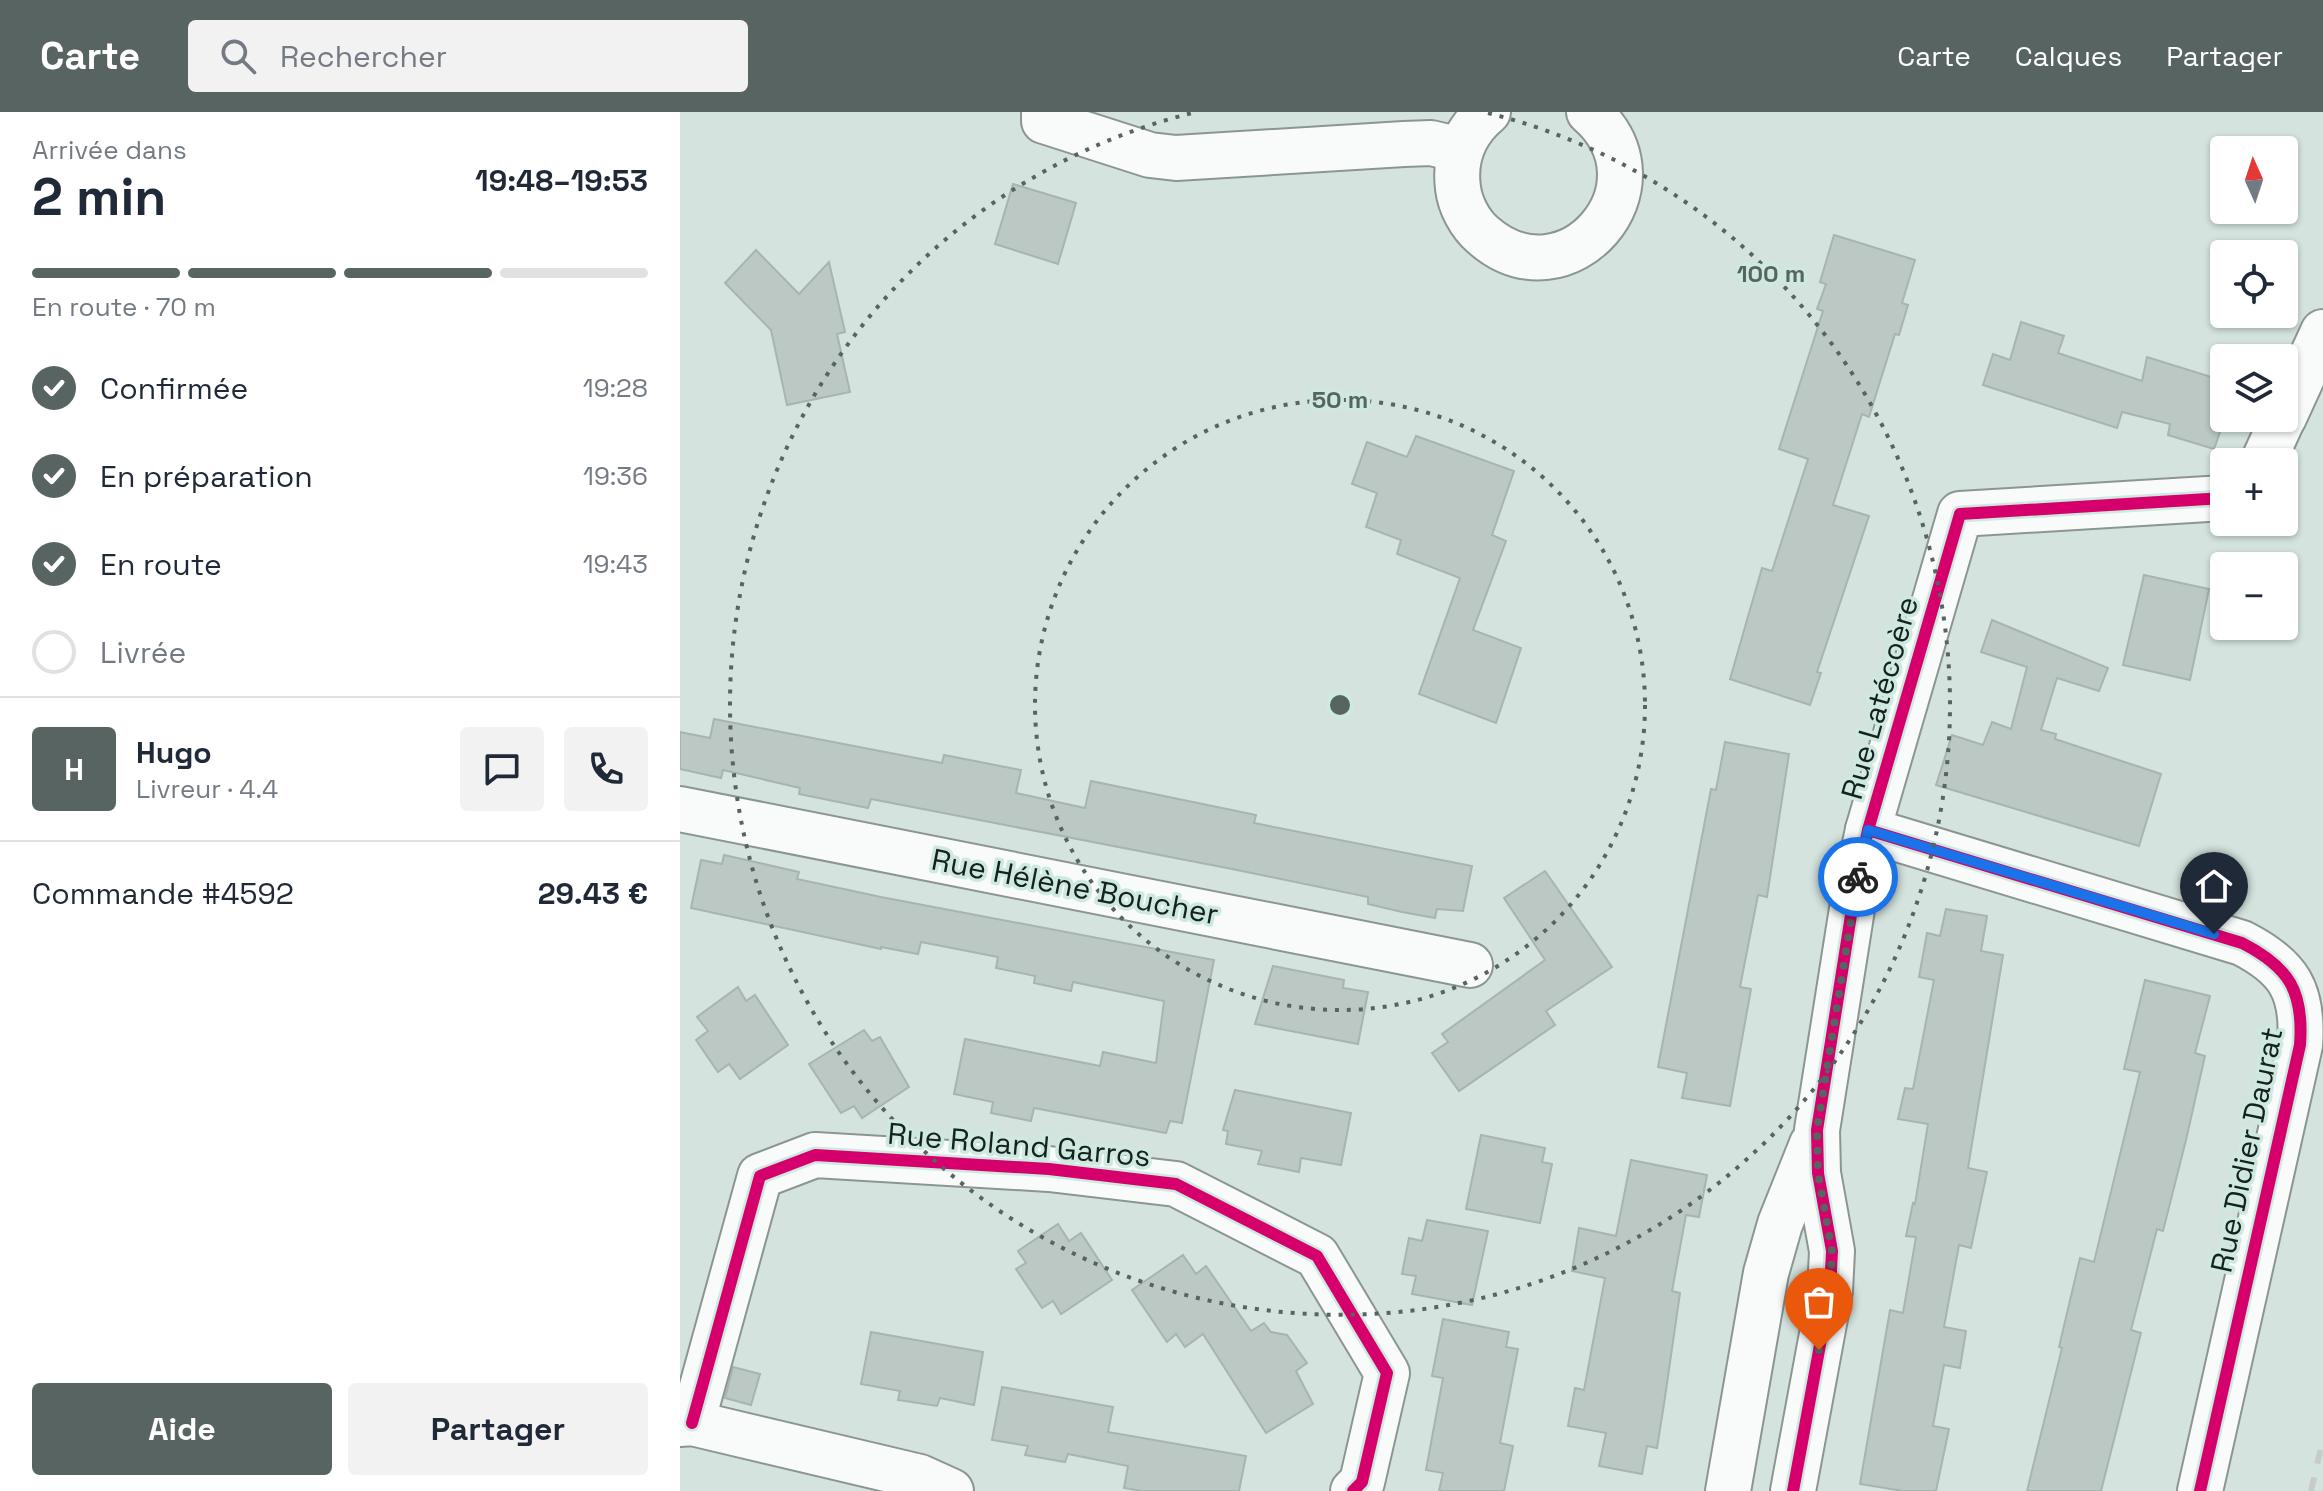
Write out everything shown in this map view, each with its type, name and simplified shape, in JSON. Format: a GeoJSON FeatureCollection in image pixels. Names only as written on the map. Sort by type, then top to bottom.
{"type":"FeatureCollection","features":[{"type":"Feature","properties":{"kind":"street"},"geometry":{"type":"LineString","coordinates":[[1044,112],[1044,121],[1150,155],[1176,158],[1431,143],[1461,150]]}},
{"type":"Feature","properties":{"kind":"street"},"geometry":{"type":"LineString","coordinates":[[1488,112],[1470,130],[1461,150],[1456,170],[1458,192],[1465,212],[1477,230],[1493,244],[1533,258],[1555,256],[1593,238],[1607,221],[1616,202],[1620,181],[1619,160],[1612,140],[1589,112]]}},
{"type":"Feature","properties":{"kind":"street"},"geometry":{"type":"LineString","coordinates":[[2298,386],[2323,332]]}},
{"type":"Feature","properties":{"kind":"street","name":"Rue Latécoère"},"geometry":{"type":"LineString","coordinates":[[1793,1491],[1830,1291],[1832,1251],[1818,1173],[1817,1130],[1855,890],[1868,830],[1960,514],[2210,499]]}},
{"type":"Feature","properties":{"kind":"street","name":"Rue Hélène Boucher"},"geometry":{"type":"LineString","coordinates":[[680,809],[1470,965]]}},
{"type":"Feature","properties":{"kind":"street","name":"Rue Didier Daurat"},"geometry":{"type":"LineString","coordinates":[[1868,830],[2242,943],[2267,955],[2282,969],[2294,988],[2300,1007],[2300,1045],[2200,1491]]}},
{"type":"Feature","properties":{"kind":"street","name":"Rue Latécoère"},"geometry":{"type":"LineString","coordinates":[[1728,1491],[1766,1273],[1780,1224],[1817,1130]]}},
{"type":"Feature","properties":{"kind":"street","name":"Rue Roland Garros"},"geometry":{"type":"LineString","coordinates":[[951,1491],[920,1477],[686,1424],[760,1176],[815,1155],[1049,1169],[1176,1184],[1317,1256],[1387,1373],[1362,1482],[1353,1491]]}},
{"type":"Feature","properties":{"kind":"building"},"geometry":{"type":"Polygon","coordinates":[[[1013,184],[1076,203],[1058,264],[995,244],[1013,184]]]}},
{"type":"Feature","properties":{"kind":"building"},"geometry":{"type":"Polygon","coordinates":[[[1834,235],[1915,260],[1902,303],[1908,305],[1899,335],[1895,334],[1869,417],[1862,414],[1833,505],[1869,516],[1817,672],[1821,673],[1810,705],[1730,679],[1762,568],[1772,571],[1808,459],[1779,449],[1823,311],[1817,309],[1826,284],[1820,282],[1834,235]]]}},
{"type":"Feature","properties":{"kind":"building"},"geometry":{"type":"Polygon","coordinates":[[[756,250],[799,294],[829,262],[845,332],[837,334],[850,392],[787,405],[771,330],[725,283],[756,250]]]}},
{"type":"Feature","properties":{"kind":"building"},"geometry":{"type":"Polygon","coordinates":[[[2021,322],[2064,336],[2058,353],[2142,381],[2147,357],[2210,377],[2210,432],[2220,432],[2214,448],[2168,435],[2170,424],[2122,412],[2117,428],[1983,385],[1993,354],[2010,360],[2021,322]]]}},
{"type":"Feature","properties":{"kind":"building"},"geometry":{"type":"Polygon","coordinates":[[[1416,436],[1514,471],[1492,535],[1506,541],[1473,630],[1521,648],[1496,723],[1419,694],[1460,578],[1397,554],[1401,540],[1366,527],[1377,493],[1352,484],[1367,442],[1407,457],[1416,436]]]}},
{"type":"Feature","properties":{"kind":"building"},"geometry":{"type":"Polygon","coordinates":[[[2144,575],[2209,589],[2190,680],[2123,665],[2144,575]]]}},
{"type":"Feature","properties":{"kind":"building"},"geometry":{"type":"Polygon","coordinates":[[[1992,620],[2108,668],[2099,691],[2057,678],[2041,730],[2056,734],[2055,739],[2161,774],[2139,846],[1936,785],[1952,735],[1983,745],[1992,722],[2011,729],[2027,667],[1981,652],[1992,620]]]}},
{"type":"Feature","properties":{"kind":"building"},"geometry":{"type":"Polygon","coordinates":[[[714,719],[942,763],[944,755],[1021,770],[1016,793],[1085,808],[1091,781],[1256,815],[1254,823],[1472,866],[1463,911],[1437,909],[1435,918],[1368,904],[1368,897],[1232,869],[871,799],[868,808],[799,794],[800,788],[723,770],[721,778],[680,769],[680,732],[710,738],[714,719]]]}},
{"type":"Feature","properties":{"kind":"building"},"geometry":{"type":"Polygon","coordinates":[[[1725,742],[1789,754],[1767,897],[1758,895],[1740,987],[1751,989],[1730,1106],[1682,1098],[1687,1073],[1658,1067],[1711,789],[1716,790],[1725,742]]]}},
{"type":"Feature","properties":{"kind":"building"},"geometry":{"type":"Polygon","coordinates":[[[724,855],[799,872],[797,879],[881,897],[1214,960],[1182,1123],[1170,1121],[1166,1133],[1034,1108],[1031,1121],[991,1113],[993,1102],[954,1094],[965,1039],[1100,1066],[1103,1052],[1156,1063],[1164,1001],[1073,982],[1071,991],[1034,983],[1035,976],[996,968],[998,957],[921,942],[918,954],[881,949],[691,908],[701,860],[722,864],[724,855]]]}},
{"type":"Feature","properties":{"kind":"building"},"geometry":{"type":"Polygon","coordinates":[[[1545,871],[1612,967],[1546,1011],[1555,1025],[1459,1091],[1432,1053],[1448,1042],[1442,1034],[1545,960],[1504,898],[1545,871]]]}},
{"type":"Feature","properties":{"kind":"building"},"geometry":{"type":"Polygon","coordinates":[[[1946,909],[1987,916],[1981,951],[2003,955],[1968,1168],[1987,1172],[1971,1248],[1959,1245],[1944,1327],[1966,1331],[1960,1368],[1944,1365],[1933,1426],[1949,1429],[1936,1491],[1903,1491],[1860,1484],[1890,1310],[1903,1313],[1916,1237],[1906,1236],[1915,1204],[1928,1124],[1898,1119],[1905,1088],[1913,1089],[1934,980],[1919,977],[1927,933],[1940,936],[1946,909]]]}},
{"type":"Feature","properties":{"kind":"building"},"geometry":{"type":"Polygon","coordinates":[[[1273,966],[1344,980],[1343,988],[1368,992],[1358,1044],[1255,1024],[1273,966]]]}},
{"type":"Feature","properties":{"kind":"building"},"geometry":{"type":"Polygon","coordinates":[[[2145,980],[2210,996],[2195,1053],[2205,1056],[2186,1140],[2163,1231],[2157,1229],[2131,1330],[2141,1333],[2101,1491],[2027,1491],[2062,1348],[2059,1347],[2080,1258],[2094,1262],[2140,1072],[2124,1069],[2145,980]]]}},
{"type":"Feature","properties":{"kind":"building"},"geometry":{"type":"Polygon","coordinates":[[[738,987],[746,1001],[755,995],[788,1045],[740,1079],[729,1064],[718,1072],[696,1040],[708,1031],[697,1017],[738,987]]]}},
{"type":"Feature","properties":{"kind":"building"},"geometry":{"type":"Polygon","coordinates":[[[864,1030],[872,1041],[880,1037],[909,1087],[862,1118],[854,1106],[841,1113],[809,1064],[864,1030]]]}},
{"type":"Feature","properties":{"kind":"building"},"geometry":{"type":"Polygon","coordinates":[[[1235,1090],[1351,1113],[1341,1165],[1301,1158],[1299,1172],[1258,1164],[1262,1151],[1226,1144],[1228,1131],[1223,1130],[1235,1090]]]}},
{"type":"Feature","properties":{"kind":"building"},"geometry":{"type":"Polygon","coordinates":[[[1481,1135],[1545,1148],[1542,1162],[1552,1164],[1540,1223],[1466,1209],[1481,1135]]]}},
{"type":"Feature","properties":{"kind":"building"},"geometry":{"type":"Polygon","coordinates":[[[1631,1160],[1707,1175],[1699,1217],[1686,1215],[1672,1291],[1680,1293],[1657,1448],[1647,1446],[1642,1474],[1599,1466],[1606,1433],[1568,1426],[1575,1388],[1584,1390],[1605,1278],[1572,1271],[1579,1228],[1616,1236],[1631,1160]]]}},
{"type":"Feature","properties":{"kind":"building"},"geometry":{"type":"Polygon","coordinates":[[[1427,1220],[1488,1231],[1472,1305],[1412,1294],[1416,1276],[1402,1274],[1409,1238],[1422,1241],[1427,1220]]]}},
{"type":"Feature","properties":{"kind":"building"},"geometry":{"type":"Polygon","coordinates":[[[1058,1224],[1069,1241],[1081,1233],[1112,1280],[1061,1314],[1053,1301],[1042,1308],[1016,1269],[1026,1263],[1018,1251],[1058,1224]]]}},
{"type":"Feature","properties":{"kind":"building"},"geometry":{"type":"Polygon","coordinates":[[[1183,1255],[1196,1274],[1206,1266],[1251,1331],[1264,1323],[1271,1332],[1287,1335],[1307,1363],[1296,1371],[1313,1404],[1266,1433],[1203,1334],[1185,1347],[1176,1334],[1167,1342],[1132,1290],[1183,1255]]]}},
{"type":"Feature","properties":{"kind":"building"},"geometry":{"type":"Polygon","coordinates":[[[1443,1319],[1509,1332],[1506,1347],[1518,1349],[1500,1443],[1513,1446],[1504,1491],[1439,1491],[1443,1473],[1426,1470],[1443,1378],[1432,1376],[1443,1319]]]}},
{"type":"Feature","properties":{"kind":"building"},"geometry":{"type":"Polygon","coordinates":[[[871,1332],[983,1352],[974,1405],[940,1398],[937,1406],[898,1400],[900,1391],[861,1384],[871,1332]]]}},
{"type":"Feature","properties":{"kind":"building"},"geometry":{"type":"Polygon","coordinates":[[[733,1367],[760,1374],[751,1405],[725,1398],[733,1367]]]}},
{"type":"Feature","properties":{"kind":"building"},"geometry":{"type":"Polygon","coordinates":[[[1002,1387],[1113,1407],[1108,1432],[1246,1456],[1239,1491],[1142,1491],[1124,1488],[1128,1466],[1068,1454],[1065,1462],[1025,1455],[1028,1446],[992,1440],[1002,1387]]]}},
{"type":"Feature","properties":{"kind":"railway"},"geometry":{"type":"LineString","coordinates":[[2311,1491],[2323,1439]]}},
{"type":"Feature","properties":{"kind":"cycle path"},"geometry":{"type":"LineString","coordinates":[[1793,1491],[1830,1291],[1832,1251],[1818,1173],[1817,1130],[1855,890],[1868,830],[1960,514],[2210,499]]}},
{"type":"Feature","properties":{"kind":"cycle path"},"geometry":{"type":"LineString","coordinates":[[1868,830],[2242,943],[2271,961],[2290,983],[2299,1010],[2300,1045],[2200,1491]]}},
{"type":"Feature","properties":{"kind":"cycle path"},"geometry":{"type":"LineString","coordinates":[[692,1423],[760,1176],[815,1155],[1049,1169],[1176,1184],[1317,1256],[1387,1373],[1362,1482],[1353,1491]]}},
{"type":"Feature","properties":{"kind":"way so far"},"geometry":{"type":"LineString","coordinates":[[1819,1350],[1830,1291],[1832,1251],[1818,1173],[1817,1130],[1858,877]]}},
{"type":"Feature","properties":{"kind":"route"},"geometry":{"type":"LineString","coordinates":[[1858,877],[1868,830],[2214,934]]}}]}
